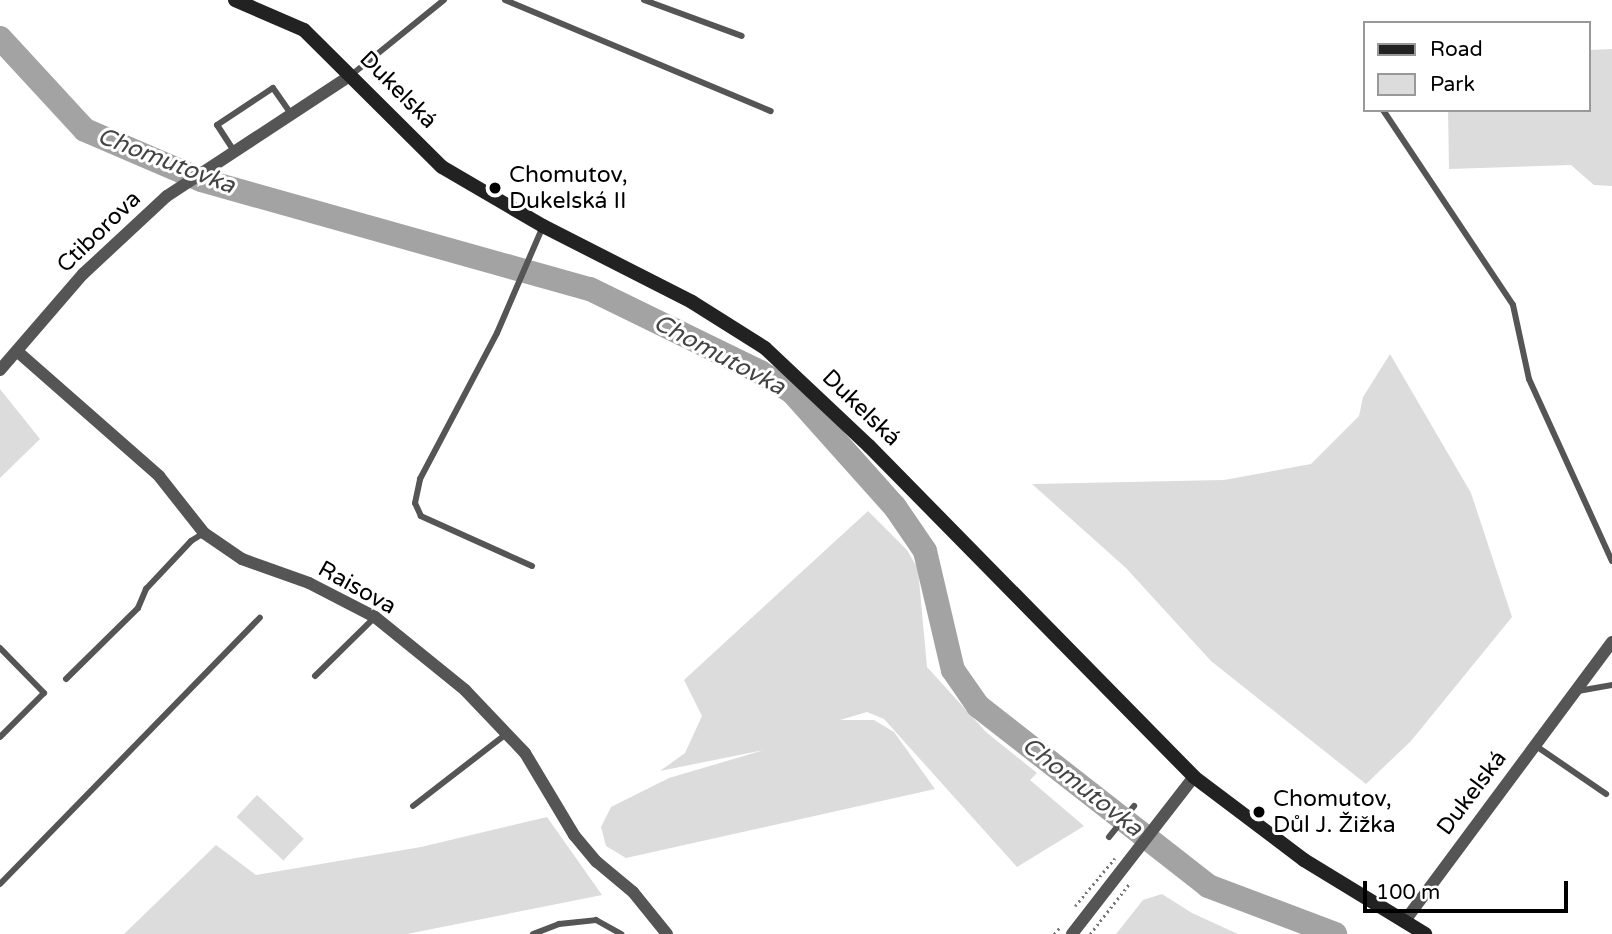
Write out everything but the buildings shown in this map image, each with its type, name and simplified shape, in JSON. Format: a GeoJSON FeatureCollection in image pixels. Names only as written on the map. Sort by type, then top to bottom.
{"type":"FeatureCollection","features":[{"type":"Feature","properties":{"kind":"street","name":"Dukelská"},"geometry":{"type":"LineString","coordinates":[[235,0],[304,30],[442,167],[543,226],[692,302],[765,348],[869,446],[1194,776],[1304,860],[1425,934]]}},
{"type":"Feature","properties":{"kind":"street","name":"Ctiborova"},"geometry":{"type":"LineString","coordinates":[[0,370],[83,274],[167,196],[351,76]]}},
{"type":"Feature","properties":{"kind":"street","name":"Raisova"},"geometry":{"type":"LineString","coordinates":[[18,352],[159,476],[204,533],[242,559],[309,583],[375,617],[465,690],[525,753],[574,835],[597,862],[633,892],[667,934]]}},
{"type":"Feature","properties":{"kind":"street","name":"Dukelská"},"geometry":{"type":"LineString","coordinates":[[1404,922],[1612,642]]}},
{"type":"Feature","properties":{"kind":"street"},"geometry":{"type":"LineString","coordinates":[[1072,934],[1194,776]]}},
{"type":"Feature","properties":{"kind":"lane"},"geometry":{"type":"LineString","coordinates":[[351,76],[444,0]]}},
{"type":"Feature","properties":{"kind":"lane"},"geometry":{"type":"LineString","coordinates":[[505,0],[771,111]]}},
{"type":"Feature","properties":{"kind":"lane"},"geometry":{"type":"LineString","coordinates":[[644,0],[742,36]]}},
{"type":"Feature","properties":{"kind":"lane"},"geometry":{"type":"LineString","coordinates":[[234,151],[217,125],[262,95],[273,88],[291,114]]}},
{"type":"Feature","properties":{"kind":"lane"},"geometry":{"type":"LineString","coordinates":[[1384,112],[1513,305],[1529,379],[1612,561]]}},
{"type":"Feature","properties":{"kind":"lane"},"geometry":{"type":"LineString","coordinates":[[532,566],[421,516],[415,503],[420,479],[497,333],[516,282],[543,226]]}},
{"type":"Feature","properties":{"kind":"lane"},"geometry":{"type":"LineString","coordinates":[[66,679],[138,608],[146,589],[191,541],[204,533]]}},
{"type":"Feature","properties":{"kind":"lane"},"geometry":{"type":"LineString","coordinates":[[315,676],[375,617]]}},
{"type":"Feature","properties":{"kind":"lane"},"geometry":{"type":"LineString","coordinates":[[0,884],[260,618]]}},
{"type":"Feature","properties":{"kind":"lane"},"geometry":{"type":"LineString","coordinates":[[0,648],[44,694],[0,737]]}},
{"type":"Feature","properties":{"kind":"lane"},"geometry":{"type":"LineString","coordinates":[[1576,691],[1608,686],[1612,691]]}},
{"type":"Feature","properties":{"kind":"lane"},"geometry":{"type":"LineString","coordinates":[[413,806],[507,733]]}},
{"type":"Feature","properties":{"kind":"lane"},"geometry":{"type":"LineString","coordinates":[[1535,746],[1606,794]]}},
{"type":"Feature","properties":{"kind":"lane"},"geometry":{"type":"LineString","coordinates":[[1109,837],[1134,806]]}},
{"type":"Feature","properties":{"kind":"lane"},"geometry":{"type":"LineString","coordinates":[[533,934],[559,923],[596,920],[621,934]]}},
{"type":"Feature","properties":{"kind":"path"},"geometry":{"type":"LineString","coordinates":[[1071,913],[1115,858]]}},
{"type":"Feature","properties":{"kind":"path"},"geometry":{"type":"LineString","coordinates":[[1054,934],[1062,923]]}},
{"type":"Feature","properties":{"kind":"green space"},"geometry":{"type":"Polygon","coordinates":[[[1612,49],[1612,186],[1594,185],[1571,165],[1449,169],[1448,112],[1591,112],[1591,50],[1612,49]]]}},
{"type":"Feature","properties":{"kind":"green space"},"geometry":{"type":"Polygon","coordinates":[[[1390,354],[1471,493],[1512,617],[1411,741],[1366,784],[1211,661],[1126,568],[1032,484],[1224,480],[1311,464],[1359,416],[1363,397],[1390,354]]]}},
{"type":"Feature","properties":{"kind":"green space"},"geometry":{"type":"Polygon","coordinates":[[[0,389],[40,439],[0,478],[0,389]]]}},
{"type":"Feature","properties":{"kind":"green space"},"geometry":{"type":"Polygon","coordinates":[[[868,511],[907,550],[918,569],[927,667],[986,732],[1037,773],[1030,780],[1084,826],[1017,867],[884,719],[867,712],[840,720],[874,720],[894,732],[935,789],[626,858],[606,846],[601,827],[611,807],[669,778],[764,750],[660,771],[685,753],[702,716],[684,680],[868,511]]]}},
{"type":"Feature","properties":{"kind":"green space"},"geometry":{"type":"Polygon","coordinates":[[[257,795],[304,839],[283,861],[237,817],[257,795]]]}},
{"type":"Feature","properties":{"kind":"green space"},"geometry":{"type":"Polygon","coordinates":[[[547,817],[602,895],[407,934],[124,934],[216,845],[256,875],[421,847],[547,817]]]}},
{"type":"Feature","properties":{"kind":"green space"},"geometry":{"type":"Polygon","coordinates":[[[1162,894],[1192,913],[1238,934],[1116,934],[1143,900],[1162,894]]]}},
{"type":"Feature","properties":{"kind":"waterway","name":"Chomutovka"},"geometry":{"type":"LineString","coordinates":[[0,38],[85,130],[201,180],[590,289],[760,372],[793,393],[895,507],[925,551],[953,670],[978,706],[1208,886],[1335,934]]}},
{"type":"Feature","properties":{"kind":"place","name":"Chomutov, Dukelská II"},"geometry":{"type":"Point","coordinates":[495,188]}},
{"type":"Feature","properties":{"kind":"place","name":"Chomutov, Důl J. Žižka"},"geometry":{"type":"Point","coordinates":[1259,812]}}]}
